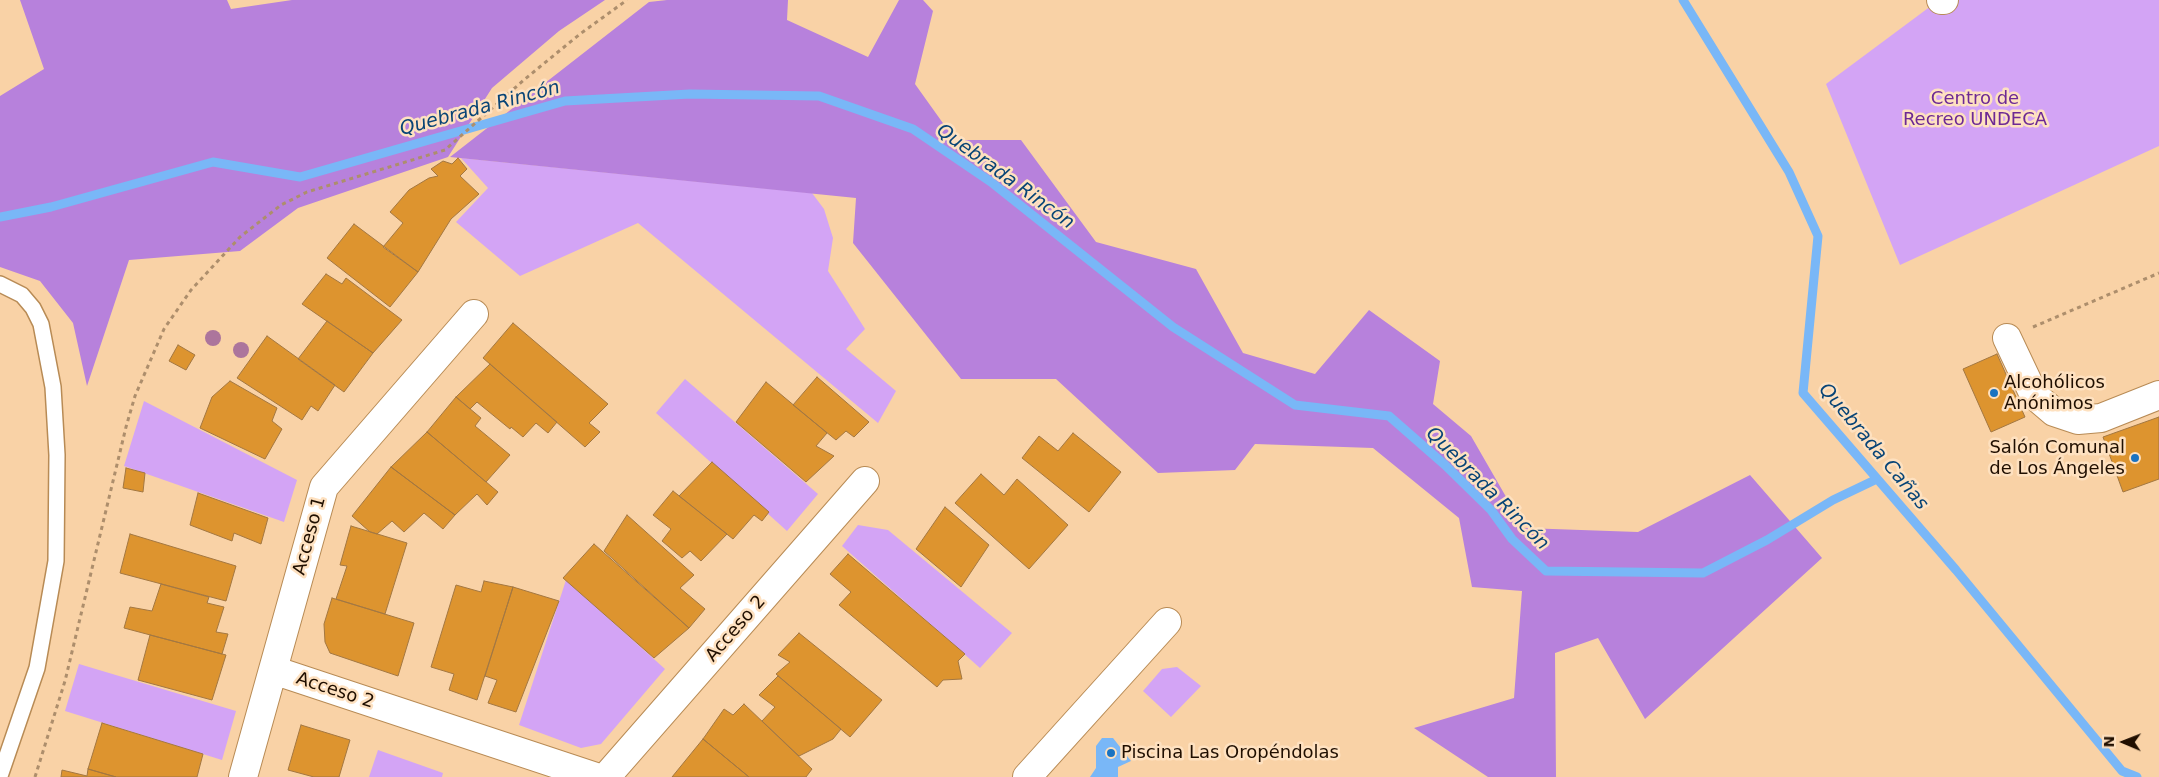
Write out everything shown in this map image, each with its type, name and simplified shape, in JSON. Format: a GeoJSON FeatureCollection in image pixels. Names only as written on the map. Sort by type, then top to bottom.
{"type":"FeatureCollection","features":[{"type":"Feature","properties":{"kind":"street","name":"Acceso 1"},"geometry":{"type":"LineString","coordinates":[[243,777],[324,487],[474,314]]}},
{"type":"Feature","properties":{"kind":"street"},"geometry":{"type":"LineString","coordinates":[[2007,338],[2034,395],[2054,412],[2078,420],[2101,418],[2159,395]]}},
{"type":"Feature","properties":{"kind":"street","name":"Acceso 2"},"geometry":{"type":"LineString","coordinates":[[606,777],[865,481]]}},
{"type":"Feature","properties":{"kind":"street"},"geometry":{"type":"LineString","coordinates":[[1027,777],[1167,622]]}},
{"type":"Feature","properties":{"kind":"street","name":"Acceso 2"},"geometry":{"type":"LineString","coordinates":[[273,670],[596,777]]}},
{"type":"Feature","properties":{"kind":"lane"},"geometry":{"type":"LineString","coordinates":[[0,284],[22,295],[41,324],[54,386],[57,455],[56,561],[37,668],[0,776]]}},
{"type":"Feature","properties":{"kind":"path"},"geometry":{"type":"LineString","coordinates":[[35,777],[65,681],[135,396],[164,329],[191,290],[240,237],[281,205],[307,192],[445,150],[525,79],[580,34],[627,0]]}},
{"type":"Feature","properties":{"kind":"path"},"geometry":{"type":"LineString","coordinates":[[2007,338],[2159,273]]}},
{"type":"Feature","properties":{"kind":"green space","name":"Centro de Recreo UNDECA"},"geometry":{"type":"Polygon","coordinates":[[[1939,0],[2159,0],[2159,146],[1900,265],[1826,84],[1939,0]]]}},
{"type":"Feature","properties":{"kind":"green space"},"geometry":{"type":"Polygon","coordinates":[[[461,158],[812,193],[824,209],[833,238],[828,271],[865,329],[846,349],[896,391],[878,423],[638,223],[520,276],[456,222],[488,188],[461,158]]]}},
{"type":"Feature","properties":{"kind":"green space"},"geometry":{"type":"Polygon","coordinates":[[[685,379],[818,494],[787,531],[656,413],[685,379]]]}},
{"type":"Feature","properties":{"kind":"green space"},"geometry":{"type":"Polygon","coordinates":[[[144,401],[297,480],[284,522],[124,466],[144,401]]]}},
{"type":"Feature","properties":{"kind":"green space"},"geometry":{"type":"Polygon","coordinates":[[[858,525],[888,530],[1012,633],[980,668],[842,546],[858,525]]]}},
{"type":"Feature","properties":{"kind":"green space"},"geometry":{"type":"Polygon","coordinates":[[[566,580],[665,669],[601,744],[581,748],[519,725],[566,580]]]}},
{"type":"Feature","properties":{"kind":"green space"},"geometry":{"type":"Polygon","coordinates":[[[79,664],[236,711],[222,760],[65,711],[79,664]]]}},
{"type":"Feature","properties":{"kind":"green space"},"geometry":{"type":"Polygon","coordinates":[[[1177,667],[1201,686],[1171,717],[1143,691],[1162,669],[1177,667]]]}},
{"type":"Feature","properties":{"kind":"green space"},"geometry":{"type":"Polygon","coordinates":[[[378,750],[443,773],[442,777],[369,777],[378,750]]]}},
{"type":"Feature","properties":{"kind":"shaded area"},"geometry":{"type":"Polygon","coordinates":[[[20,0],[227,0],[231,9],[292,0],[605,0],[559,31],[492,88],[448,157],[298,208],[240,251],[129,260],[87,386],[73,323],[40,281],[0,267],[0,96],[44,69],[20,0]]]}},
{"type":"Feature","properties":{"kind":"shaded area"},"geometry":{"type":"Polygon","coordinates":[[[667,0],[788,0],[787,20],[868,57],[899,0],[923,0],[933,11],[915,84],[955,140],[1021,140],[1096,242],[1196,269],[1243,353],[1315,374],[1369,310],[1440,361],[1433,404],[1471,436],[1524,528],[1638,532],[1750,475],[1822,558],[1645,719],[1598,638],[1555,653],[1556,777],[1488,777],[1414,728],[1514,698],[1522,591],[1472,587],[1459,518],[1373,448],[1255,444],[1235,470],[1158,473],[1056,379],[961,379],[853,243],[856,198],[450,157],[649,2],[667,0]]]}},
{"type":"Feature","properties":{"kind":"water","name":"Piscina Las Oropéndolas"},"geometry":{"type":"Polygon","coordinates":[[[1102,738],[1113,738],[1131,761],[1118,767],[1118,777],[1090,777],[1096,768],[1096,746],[1102,738]]]}},
{"type":"Feature","properties":{"kind":"building"},"geometry":{"type":"Polygon","coordinates":[[[458,158],[467,169],[460,176],[479,194],[451,219],[418,272],[383,247],[403,223],[390,212],[409,190],[429,178],[438,176],[431,169],[443,161],[452,164],[458,158]]]}},
{"type":"Feature","properties":{"kind":"building"},"geometry":{"type":"Polygon","coordinates":[[[354,224],[418,272],[390,307],[327,258],[354,224]]]}},
{"type":"Feature","properties":{"kind":"building"},"geometry":{"type":"Polygon","coordinates":[[[326,274],[342,284],[346,278],[402,320],[373,353],[302,304],[326,274]]]}},
{"type":"Feature","properties":{"kind":"building"},"geometry":{"type":"Polygon","coordinates":[[[327,321],[373,353],[344,392],[298,359],[327,321]]]}},
{"type":"Feature","properties":{"kind":"building"},"geometry":{"type":"Polygon","coordinates":[[[513,323],[608,404],[589,423],[600,432],[585,447],[483,358],[513,323]]]}},
{"type":"Feature","properties":{"kind":"building"},"geometry":{"type":"Polygon","coordinates":[[[267,336],[335,385],[318,411],[311,406],[302,420],[237,378],[267,336]]]}},
{"type":"Feature","properties":{"kind":"building"},"geometry":{"type":"Polygon","coordinates":[[[178,345],[195,355],[186,370],[169,361],[178,345]]]}},
{"type":"Feature","properties":{"kind":"building","name":"Alcohólicos Anónimos"},"geometry":{"type":"Polygon","coordinates":[[[1997,354],[2025,417],[1991,432],[1963,369],[1997,354]]]}},
{"type":"Feature","properties":{"kind":"building"},"geometry":{"type":"Polygon","coordinates":[[[490,364],[557,422],[548,433],[536,423],[523,437],[511,427],[510,429],[477,402],[470,409],[456,397],[490,364]]]}},
{"type":"Feature","properties":{"kind":"building"},"geometry":{"type":"Polygon","coordinates":[[[817,377],[869,422],[854,437],[846,431],[836,440],[793,405],[817,377]]]}},
{"type":"Feature","properties":{"kind":"building"},"geometry":{"type":"Polygon","coordinates":[[[230,381],[277,408],[272,421],[282,429],[265,459],[200,428],[212,397],[230,381]]]}},
{"type":"Feature","properties":{"kind":"building"},"geometry":{"type":"Polygon","coordinates":[[[766,382],[827,433],[816,446],[834,456],[806,482],[736,422],[766,382]]]}},
{"type":"Feature","properties":{"kind":"building"},"geometry":{"type":"Polygon","coordinates":[[[456,397],[481,418],[475,426],[510,455],[486,482],[427,432],[456,397]]]}},
{"type":"Feature","properties":{"kind":"building","name":"Salón Comunal de Los Ángeles"},"geometry":{"type":"Polygon","coordinates":[[[2159,417],[2159,479],[2123,492],[2103,437],[2159,417]]]}},
{"type":"Feature","properties":{"kind":"building"},"geometry":{"type":"Polygon","coordinates":[[[427,432],[498,492],[487,505],[477,494],[455,515],[391,467],[427,432]]]}},
{"type":"Feature","properties":{"kind":"building"},"geometry":{"type":"Polygon","coordinates":[[[1073,433],[1121,472],[1089,512],[1022,458],[1039,436],[1058,451],[1073,433]]]}},
{"type":"Feature","properties":{"kind":"building"},"geometry":{"type":"Polygon","coordinates":[[[712,462],[769,512],[762,521],[754,515],[733,539],[679,496],[712,462]]]}},
{"type":"Feature","properties":{"kind":"building"},"geometry":{"type":"Polygon","coordinates":[[[391,467],[455,515],[443,529],[424,513],[404,532],[392,521],[377,534],[370,532],[352,516],[391,467]]]}},
{"type":"Feature","properties":{"kind":"building"},"geometry":{"type":"Polygon","coordinates":[[[126,468],[145,473],[143,492],[123,488],[126,468]]]}},
{"type":"Feature","properties":{"kind":"building"},"geometry":{"type":"Polygon","coordinates":[[[981,474],[1004,495],[1017,479],[1068,525],[1029,569],[955,503],[981,474]]]}},
{"type":"Feature","properties":{"kind":"building"},"geometry":{"type":"Polygon","coordinates":[[[673,491],[727,534],[701,561],[690,551],[682,558],[662,541],[671,529],[653,515],[673,491]]]}},
{"type":"Feature","properties":{"kind":"building"},"geometry":{"type":"Polygon","coordinates":[[[198,493],[268,518],[261,544],[234,533],[232,541],[190,525],[198,493]]]}},
{"type":"Feature","properties":{"kind":"building"},"geometry":{"type":"Polygon","coordinates":[[[945,507],[989,545],[961,587],[916,549],[945,507]]]}},
{"type":"Feature","properties":{"kind":"building"},"geometry":{"type":"Polygon","coordinates":[[[627,515],[694,575],[680,588],[705,609],[689,628],[604,551],[627,515]]]}},
{"type":"Feature","properties":{"kind":"building"},"geometry":{"type":"Polygon","coordinates":[[[351,526],[407,543],[385,614],[336,599],[347,566],[340,565],[351,526]]]}},
{"type":"Feature","properties":{"kind":"building"},"geometry":{"type":"Polygon","coordinates":[[[130,534],[236,566],[226,601],[120,573],[130,534]]]}},
{"type":"Feature","properties":{"kind":"building"},"geometry":{"type":"Polygon","coordinates":[[[594,544],[689,628],[654,658],[563,578],[594,544]]]}},
{"type":"Feature","properties":{"kind":"building"},"geometry":{"type":"Polygon","coordinates":[[[848,554],[965,654],[958,661],[962,679],[943,680],[937,687],[839,605],[851,592],[830,574],[848,554]]]}},
{"type":"Feature","properties":{"kind":"building"},"geometry":{"type":"Polygon","coordinates":[[[484,581],[513,587],[477,700],[449,690],[454,674],[431,667],[456,585],[481,592],[484,581]]]}},
{"type":"Feature","properties":{"kind":"building"},"geometry":{"type":"Polygon","coordinates":[[[161,584],[209,597],[207,603],[224,607],[216,632],[228,634],[222,654],[124,628],[130,607],[152,611],[161,584]]]}},
{"type":"Feature","properties":{"kind":"building"},"geometry":{"type":"Polygon","coordinates":[[[513,587],[559,601],[516,712],[488,703],[497,680],[485,676],[513,587]]]}},
{"type":"Feature","properties":{"kind":"building"},"geometry":{"type":"Polygon","coordinates":[[[332,598],[414,623],[398,676],[330,653],[325,642],[324,624],[332,598]]]}},
{"type":"Feature","properties":{"kind":"building"},"geometry":{"type":"Polygon","coordinates":[[[799,633],[882,700],[850,737],[776,674],[790,662],[778,655],[799,633]]]}},
{"type":"Feature","properties":{"kind":"building"},"geometry":{"type":"Polygon","coordinates":[[[150,635],[226,655],[212,700],[138,680],[150,635]]]}},
{"type":"Feature","properties":{"kind":"building"},"geometry":{"type":"Polygon","coordinates":[[[778,676],[841,729],[833,739],[799,756],[762,721],[775,707],[759,695],[778,676]]]}},
{"type":"Feature","properties":{"kind":"building"},"geometry":{"type":"Polygon","coordinates":[[[744,704],[812,769],[806,777],[749,777],[703,739],[724,709],[733,715],[744,704]]]}},
{"type":"Feature","properties":{"kind":"building"},"geometry":{"type":"Polygon","coordinates":[[[102,723],[203,754],[197,777],[116,777],[88,769],[102,723]]]}},
{"type":"Feature","properties":{"kind":"building"},"geometry":{"type":"Polygon","coordinates":[[[301,725],[350,740],[339,777],[314,777],[288,770],[301,725]]]}},
{"type":"Feature","properties":{"kind":"building"},"geometry":{"type":"Polygon","coordinates":[[[703,739],[749,777],[672,777],[703,739]]]}},
{"type":"Feature","properties":{"kind":"building"},"geometry":{"type":"Polygon","coordinates":[[[88,769],[116,777],[61,777],[62,770],[87,776],[88,769]]]}},
{"type":"Feature","properties":{"kind":"waterway","name":"Quebrada Cañas"},"geometry":{"type":"LineString","coordinates":[[1683,0],[1789,172],[1818,236],[1803,393],[1956,570],[2122,771],[2137,777]]}},
{"type":"Feature","properties":{"kind":"waterway","name":"Quebrada Rincón"},"geometry":{"type":"LineString","coordinates":[[0,217],[51,207],[213,162],[300,177],[565,101],[690,94],[819,96],[913,129],[991,182],[1173,327],[1295,405],[1389,416],[1445,465],[1491,510],[1512,539],[1546,571],[1703,573],[1767,540],[1833,500],[1877,479]]}},
{"type":"Feature","properties":{"kind":"place","name":"Alcohólicos Anónimos"},"geometry":{"type":"Point","coordinates":[1994,393]}},
{"type":"Feature","properties":{"kind":"place","name":"Salón Comunal de Los Ángeles"},"geometry":{"type":"Point","coordinates":[2135,458]}},
{"type":"Feature","properties":{"kind":"place","name":"Piscina Las Oropéndolas"},"geometry":{"type":"Point","coordinates":[1111,753]}}]}
